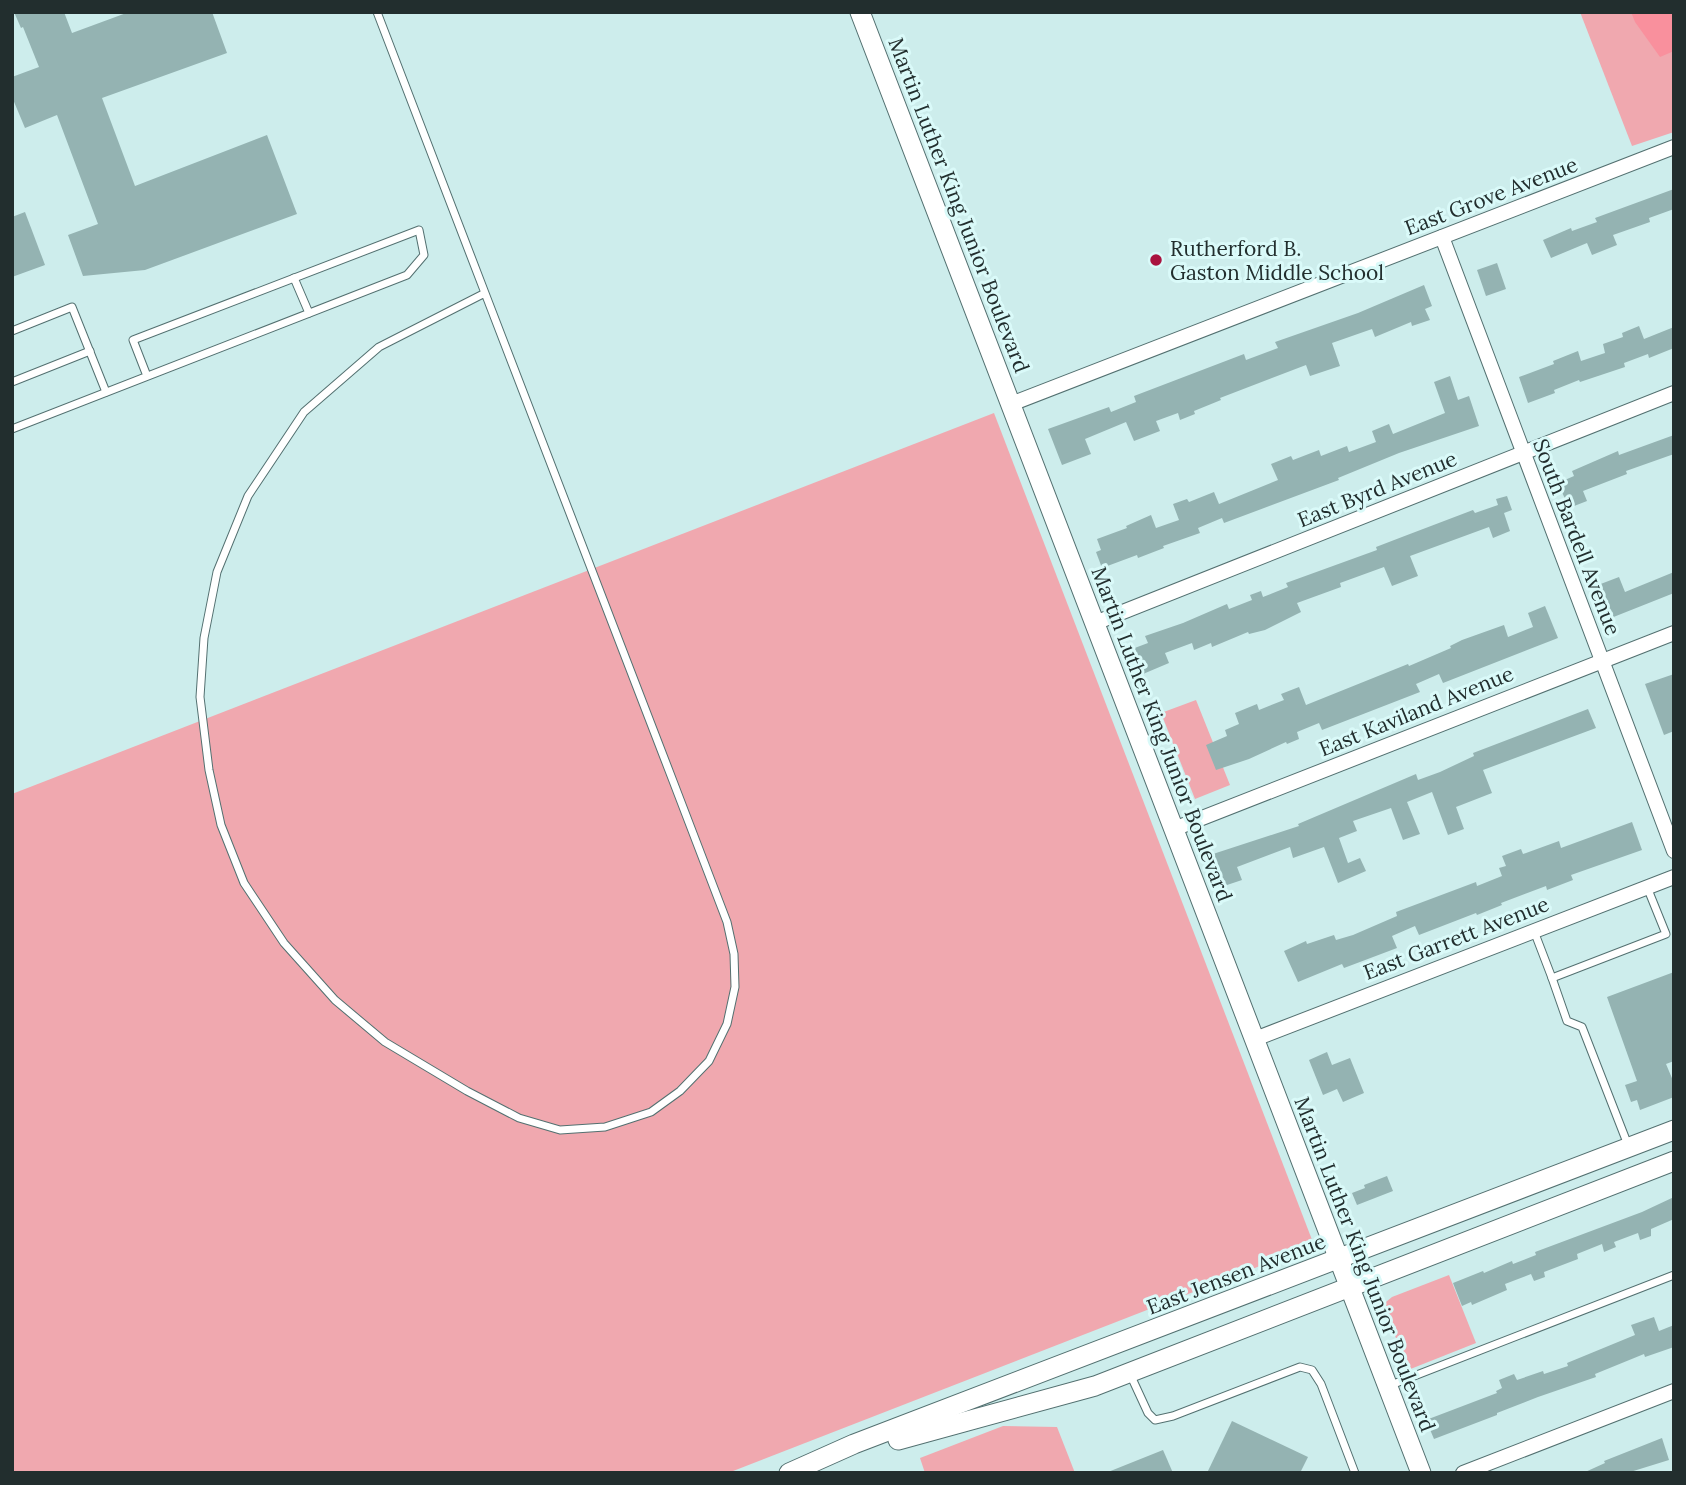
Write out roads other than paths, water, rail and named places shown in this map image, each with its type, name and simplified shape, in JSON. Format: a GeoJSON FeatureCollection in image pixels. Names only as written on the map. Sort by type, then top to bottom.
{"type":"FeatureCollection","features":[{"type":"Feature","properties":{"kind":"street","name":"Martin Luther King Junior Boulevard"},"geometry":{"type":"LineString","coordinates":[[860,12],[1422,1473]]}},
{"type":"Feature","properties":{"kind":"street","name":"East Grove Avenue"},"geometry":{"type":"LineString","coordinates":[[1011,404],[1674,147]]}},
{"type":"Feature","properties":{"kind":"street","name":"South Bardell Avenue"},"geometry":{"type":"LineString","coordinates":[[1442,237],[1674,851]]}},
{"type":"Feature","properties":{"kind":"street","name":"East Byrd Avenue"},"geometry":{"type":"LineString","coordinates":[[1095,623],[1674,393]]}},
{"type":"Feature","properties":{"kind":"street","name":"East Kaviland Avenue"},"geometry":{"type":"LineString","coordinates":[[1174,829],[1674,633]]}},
{"type":"Feature","properties":{"kind":"street","name":"East Garrett Avenue"},"geometry":{"type":"LineString","coordinates":[[1255,1039],[1674,877]]}},
{"type":"Feature","properties":{"kind":"street","name":"East Jensen Avenue"},"geometry":{"type":"LineString","coordinates":[[789,1473],[866,1439],[1340,1260],[1674,1130]]}},
{"type":"Feature","properties":{"kind":"street","name":"East Jensen Avenue"},"geometry":{"type":"LineString","coordinates":[[816,1462],[865,1451],[960,1421],[1054,1398],[1129,1373],[1674,1161]]}},
{"type":"Feature","properties":{"kind":"street"},"geometry":{"type":"LineString","coordinates":[[1464,1473],[1674,1391]]}},
{"type":"Feature","properties":{"kind":"lane"},"geometry":{"type":"LineString","coordinates":[[377,12],[485,293],[717,897],[734,954],[735,987],[727,1024],[709,1061],[680,1091],[651,1112],[605,1127],[560,1130],[519,1118],[467,1091],[385,1042],[335,1000],[284,943],[244,883],[221,825],[209,770],[200,697],[204,638],[217,572],[248,496],[304,412],[379,347],[485,293]]}},
{"type":"Feature","properties":{"kind":"lane"},"geometry":{"type":"LineString","coordinates":[[12,429],[407,275],[424,255],[419,230],[133,340],[147,376]]}},
{"type":"Feature","properties":{"kind":"lane"},"geometry":{"type":"LineString","coordinates":[[294,278],[309,313]]}},
{"type":"Feature","properties":{"kind":"lane"},"geometry":{"type":"LineString","coordinates":[[12,331],[72,307],[106,392]]}},
{"type":"Feature","properties":{"kind":"lane"},"geometry":{"type":"LineString","coordinates":[[12,382],[90,351]]}},
{"type":"Feature","properties":{"kind":"lane"},"geometry":{"type":"LineString","coordinates":[[1552,978],[1665,934],[1647,887]]}},
{"type":"Feature","properties":{"kind":"lane"},"geometry":{"type":"LineString","coordinates":[[1533,930],[1567,1021],[1582,1027],[1629,1148]]}},
{"type":"Feature","properties":{"kind":"lane"},"geometry":{"type":"LineString","coordinates":[[1388,1386],[1674,1275]]}},
{"type":"Feature","properties":{"kind":"lane"},"geometry":{"type":"LineString","coordinates":[[1129,1373],[1148,1413],[1155,1420],[1300,1367],[1312,1370],[1321,1384],[1355,1473]]}},
{"type":"Feature","properties":{"kind":"place","name":"Rutherford B. Gaston Middle School"},"geometry":{"type":"Point","coordinates":[1156,260]}}]}
